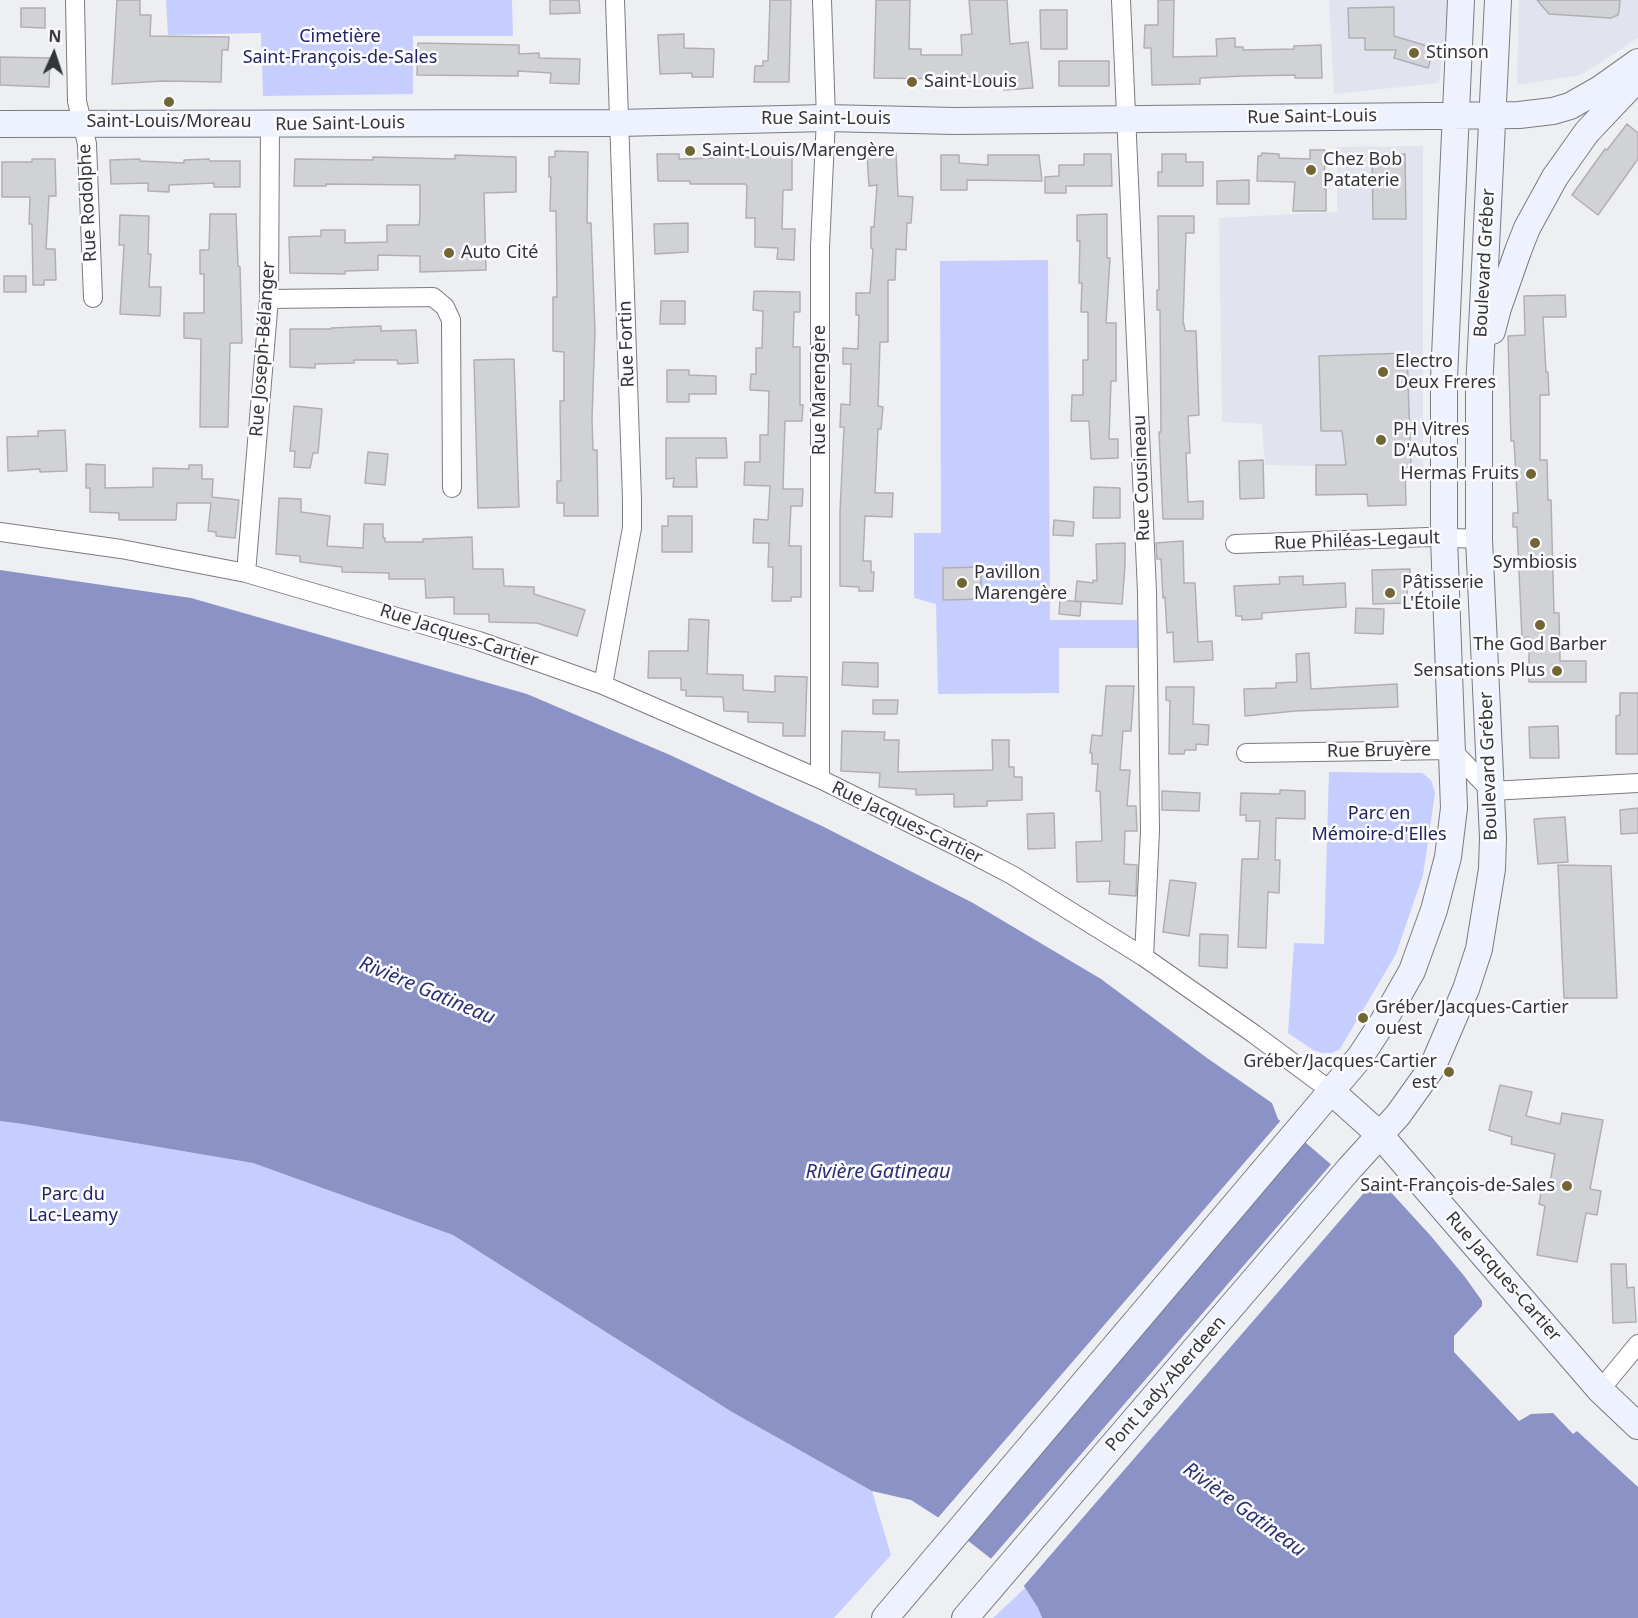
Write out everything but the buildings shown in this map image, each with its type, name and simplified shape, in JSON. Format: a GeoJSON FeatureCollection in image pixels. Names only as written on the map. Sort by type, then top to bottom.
{"type":"FeatureCollection","features":[{"type":"Feature","properties":{"kind":"main road","name":"Boulevard Gréber"},"geometry":{"type":"LineString","coordinates":[[885,1618],[1360,1057],[1412,971],[1434,910],[1448,857],[1454,808],[1444,538],[1444,379],[1461,0]]}},
{"type":"Feature","properties":{"kind":"main road","name":"Boulevard Gréber"},"geometry":{"type":"LineString","coordinates":[[1349,1169],[1405,1107],[1433,1066],[1452,1025],[1479,949],[1492,869],[1491,791],[1479,539],[1479,390],[1498,0]]}},
{"type":"Feature","properties":{"kind":"main road","name":"Rue Saint-Louis"},"geometry":{"type":"LineString","coordinates":[[0,124],[619,123],[826,118],[955,121],[1536,114],[1570,106],[1600,89],[1638,62]]}},
{"type":"Feature","properties":{"kind":"main road"},"geometry":{"type":"LineString","coordinates":[[1479,390],[1498,308],[1527,228],[1571,152],[1609,107],[1638,78]]}},
{"type":"Feature","properties":{"kind":"main road","name":"Rue Jacques-Cartier"},"geometry":{"type":"LineString","coordinates":[[1331,1091],[1380,1135],[1600,1390],[1638,1426]]}},
{"type":"Feature","properties":{"kind":"main road","name":"Pont Lady-Aberdeen"},"geometry":{"type":"LineString","coordinates":[[965,1618],[1349,1169]]}},
{"type":"Feature","properties":{"kind":"street","name":"Rue Rodolphe"},"geometry":{"type":"LineString","coordinates":[[75,0],[77,101],[87,144],[93,298]]}},
{"type":"Feature","properties":{"kind":"street","name":"Rue Fortin"},"geometry":{"type":"LineString","coordinates":[[603,685],[632,519],[615,0]]}},
{"type":"Feature","properties":{"kind":"street","name":"Rue Marengère"},"geometry":{"type":"LineString","coordinates":[[820,779],[820,247],[826,118],[822,0]]}},
{"type":"Feature","properties":{"kind":"street","name":"Rue Cousineau"},"geometry":{"type":"LineString","coordinates":[[1121,0],[1148,639],[1150,831],[1144,957]]}},
{"type":"Feature","properties":{"kind":"street","name":"Rue Joseph-Bélanger"},"geometry":{"type":"LineString","coordinates":[[246,573],[269,299],[270,124]]}},
{"type":"Feature","properties":{"kind":"street"},"geometry":{"type":"LineString","coordinates":[[269,299],[433,297],[445,307],[451,320],[452,488]]}},
{"type":"Feature","properties":{"kind":"street","name":"Rue Jacques-Cartier"},"geometry":{"type":"LineString","coordinates":[[0,532],[121,549],[246,573],[479,641],[603,685],[820,779],[1012,875],[1144,957],[1331,1091]]}},
{"type":"Feature","properties":{"kind":"street","name":"Rue Philéas-Legault"},"geometry":{"type":"LineString","coordinates":[[1235,544],[1479,539]]}},
{"type":"Feature","properties":{"kind":"street","name":"Rue Bruyère"},"geometry":{"type":"LineString","coordinates":[[1246,753],[1452,750],[1491,791]]}},
{"type":"Feature","properties":{"kind":"street"},"geometry":{"type":"LineString","coordinates":[[1491,791],[1638,783]]}},
{"type":"Feature","properties":{"kind":"street"},"geometry":{"type":"LineString","coordinates":[[1600,1390],[1638,1344]]}},
{"type":"Feature","properties":{"kind":"shaded area"},"geometry":{"type":"Polygon","coordinates":[[[1329,0],[1450,0],[1439,83],[1334,94],[1329,0]]]}},
{"type":"Feature","properties":{"kind":"shaded area"},"geometry":{"type":"Polygon","coordinates":[[[1519,0],[1638,0],[1638,38],[1581,75],[1517,85],[1519,0]]]}},
{"type":"Feature","properties":{"kind":"shaded area"},"geometry":{"type":"Polygon","coordinates":[[[1423,146],[1423,468],[1265,465],[1262,424],[1222,422],[1219,218],[1337,212],[1337,147],[1423,146]]]}},
{"type":"Feature","properties":{"kind":"green space","name":"Cimetière Saint-François-de-Sales"},"geometry":{"type":"Polygon","coordinates":[[[166,0],[512,0],[513,36],[413,36],[413,94],[263,96],[261,33],[168,35],[166,0]]]}},
{"type":"Feature","properties":{"kind":"green space"},"geometry":{"type":"Polygon","coordinates":[[[1048,260],[1050,620],[1137,620],[1138,648],[1059,648],[1059,693],[938,694],[936,604],[914,598],[914,533],[941,533],[940,261],[1048,260]]]}},
{"type":"Feature","properties":{"kind":"green space","name":"Parc en Mémoire-d'Elles"},"geometry":{"type":"Polygon","coordinates":[[[1329,772],[1422,773],[1431,780],[1435,793],[1423,875],[1396,954],[1340,1049],[1332,1053],[1322,1053],[1313,1050],[1288,1033],[1294,943],[1324,944],[1329,772]]]}},
{"type":"Feature","properties":{"kind":"green space","name":"Parc du Lac-Leamy"},"geometry":{"type":"Polygon","coordinates":[[[0,1121],[253,1163],[453,1235],[732,1412],[872,1491],[891,1555],[834,1618],[0,1618],[0,1121]]]}},
{"type":"Feature","properties":{"kind":"green space"},"geometry":{"type":"Polygon","coordinates":[[[1025,1588],[1042,1618],[993,1618],[1025,1588]]]}},
{"type":"Feature","properties":{"kind":"water","name":"Rivière Gatineau"},"geometry":{"type":"Polygon","coordinates":[[[0,570],[191,598],[527,694],[670,755],[822,826],[973,903],[1101,979],[1272,1103],[1278,1119],[1362,1191],[1387,1188],[1430,1235],[1482,1301],[1482,1306],[1454,1336],[1454,1352],[1519,1421],[1531,1414],[1553,1413],[1573,1434],[1577,1431],[1638,1487],[1638,1618],[1042,1618],[1022,1583],[939,1518],[911,1500],[872,1491],[732,1412],[453,1235],[253,1163],[0,1121],[0,570]]]}},
{"type":"Feature","properties":{"kind":"pier"},"geometry":{"type":"Polygon","coordinates":[[[1282,1119],[1307,1140],[966,1543],[936,1520],[1282,1119]]]}},
{"type":"Feature","properties":{"kind":"pier"},"geometry":{"type":"Polygon","coordinates":[[[1333,1162],[1363,1188],[1369,1187],[1022,1588],[989,1561],[1333,1162]]]}},
{"type":"Feature","properties":{"kind":"place","name":"Stinson"},"geometry":{"type":"Point","coordinates":[1414,53]}},
{"type":"Feature","properties":{"kind":"place","name":"Saint-Louis"},"geometry":{"type":"Point","coordinates":[912,82]}},
{"type":"Feature","properties":{"kind":"place","name":"Saint-Louis/Moreau"},"geometry":{"type":"Point","coordinates":[169,102]}},
{"type":"Feature","properties":{"kind":"place","name":"Saint-Louis/Marengère"},"geometry":{"type":"Point","coordinates":[690,151]}},
{"type":"Feature","properties":{"kind":"place","name":"Chez Bob Pataterie"},"geometry":{"type":"Point","coordinates":[1311,170]}},
{"type":"Feature","properties":{"kind":"place","name":"Auto Cité"},"geometry":{"type":"Point","coordinates":[449,253]}},
{"type":"Feature","properties":{"kind":"place","name":"Electro Deux Freres"},"geometry":{"type":"Point","coordinates":[1383,372]}},
{"type":"Feature","properties":{"kind":"place","name":"PH Vitres D'Autos"},"geometry":{"type":"Point","coordinates":[1381,440]}},
{"type":"Feature","properties":{"kind":"place","name":"Hermas Fruits"},"geometry":{"type":"Point","coordinates":[1531,474]}},
{"type":"Feature","properties":{"kind":"place","name":"Symbiosis"},"geometry":{"type":"Point","coordinates":[1535,543]}},
{"type":"Feature","properties":{"kind":"place","name":"Pavillon Marengère"},"geometry":{"type":"Point","coordinates":[962,583]}},
{"type":"Feature","properties":{"kind":"place","name":"Pâtisserie L'Étoile"},"geometry":{"type":"Point","coordinates":[1390,593]}},
{"type":"Feature","properties":{"kind":"place","name":"The God Barber"},"geometry":{"type":"Point","coordinates":[1540,625]}},
{"type":"Feature","properties":{"kind":"place","name":"Sensations Plus"},"geometry":{"type":"Point","coordinates":[1557,671]}},
{"type":"Feature","properties":{"kind":"place","name":"Gréber/Jacques-Cartier ouest"},"geometry":{"type":"Point","coordinates":[1363,1018]}},
{"type":"Feature","properties":{"kind":"place","name":"Gréber/Jacques-Cartier est"},"geometry":{"type":"Point","coordinates":[1449,1072]}},
{"type":"Feature","properties":{"kind":"place","name":"Saint-François-de-Sales"},"geometry":{"type":"Point","coordinates":[1567,1186]}}]}
